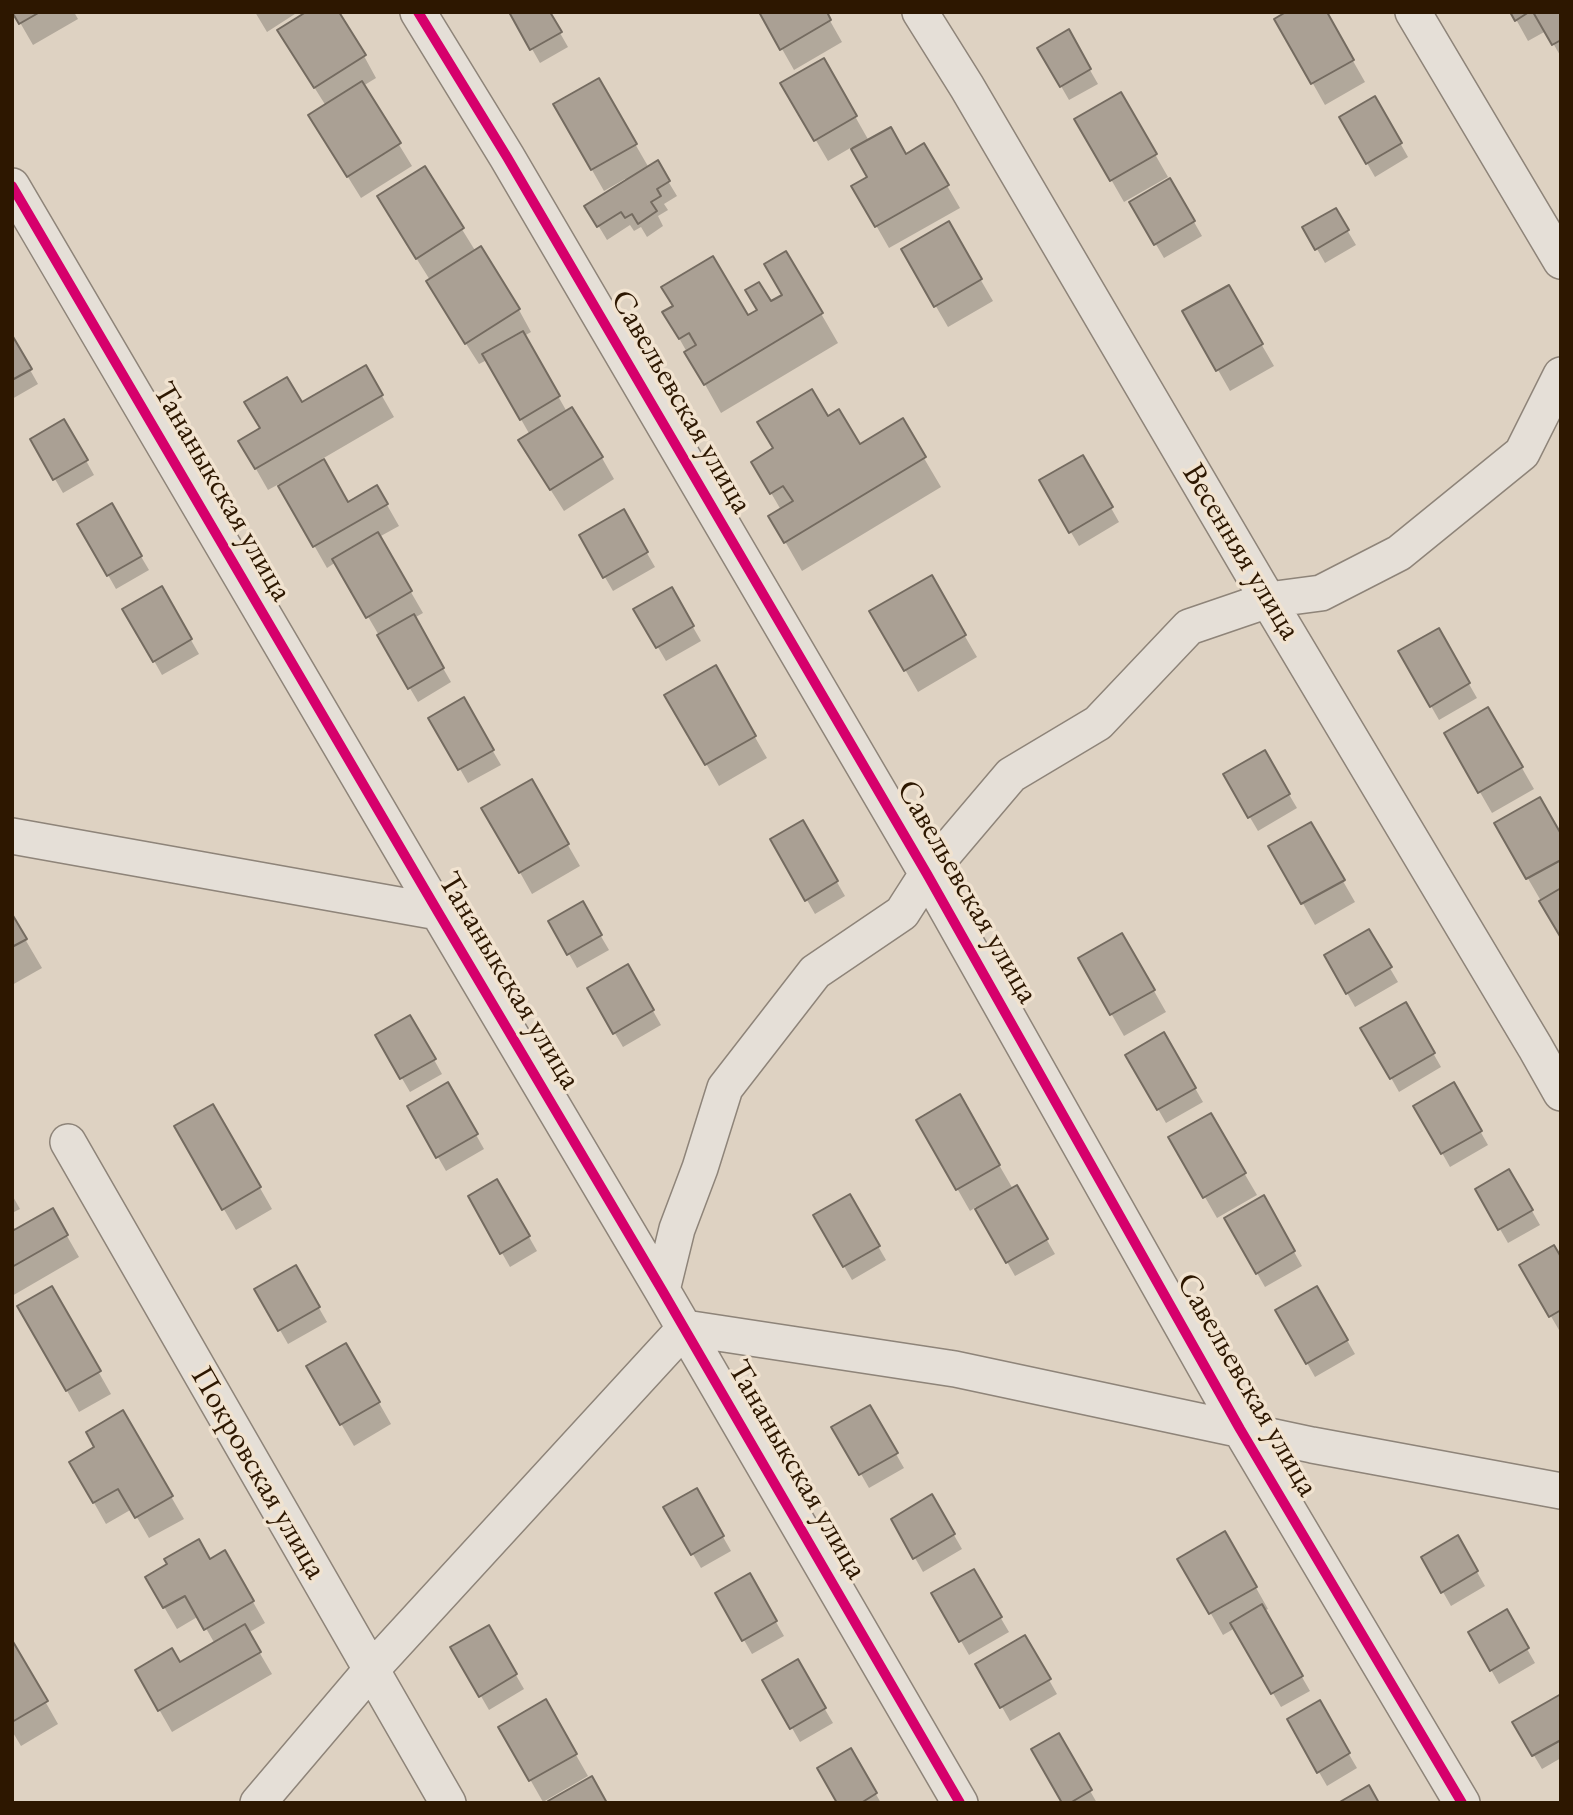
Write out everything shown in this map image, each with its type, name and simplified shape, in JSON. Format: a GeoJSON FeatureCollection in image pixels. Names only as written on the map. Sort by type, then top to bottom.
{"type":"FeatureCollection","features":[{"type":"Feature","properties":{"kind":"street","name":"Савельевская улица"},"geometry":{"type":"LineString","coordinates":[[418,12],[507,157],[927,874],[1240,1429],[1462,1803]]}},
{"type":"Feature","properties":{"kind":"street","name":"Весенняя улица"},"geometry":{"type":"LineString","coordinates":[[920,12],[967,87],[1561,1093]]}},
{"type":"Feature","properties":{"kind":"street"},"geometry":{"type":"LineString","coordinates":[[1413,12],[1561,261]]}},
{"type":"Feature","properties":{"kind":"street","name":"Тананыкская улица"},"geometry":{"type":"LineString","coordinates":[[12,186],[685,1328],[960,1803]]}},
{"type":"Feature","properties":{"kind":"street"},"geometry":{"type":"LineString","coordinates":[[662,1290],[677,1229],[700,1168],[725,1088],[815,972],[902,913],[927,874],[1011,775],[1098,723],[1189,627],[1268,600],[1321,593],[1399,554],[1522,453],[1561,375]]}},
{"type":"Feature","properties":{"kind":"street"},"geometry":{"type":"LineString","coordinates":[[12,836],[438,912]]}},
{"type":"Feature","properties":{"kind":"street","name":"Покровская улица"},"geometry":{"type":"LineString","coordinates":[[68,1142],[448,1803]]}},
{"type":"Feature","properties":{"kind":"street"},"geometry":{"type":"LineString","coordinates":[[258,1803],[371,1670],[685,1328],[955,1369],[1312,1445],[1561,1490]]}},
{"type":"Feature","properties":{"kind":"building"},"geometry":{"type":"Polygon","coordinates":[[[12,12],[40,12],[19,24],[12,12]]]}},
{"type":"Feature","properties":{"kind":"building"},"geometry":{"type":"Polygon","coordinates":[[[306,12],[339,12],[366,55],[314,88],[277,30],[306,12]]]}},
{"type":"Feature","properties":{"kind":"building"},"geometry":{"type":"Polygon","coordinates":[[[509,12],[550,12],[562,32],[530,50],[509,12]]]}},
{"type":"Feature","properties":{"kind":"building"},"geometry":{"type":"Polygon","coordinates":[[[759,12],[827,12],[831,20],[780,50],[759,12]]]}},
{"type":"Feature","properties":{"kind":"building"},"geometry":{"type":"Polygon","coordinates":[[[1286,12],[1327,12],[1354,60],[1311,84],[1274,19],[1286,12]]]}},
{"type":"Feature","properties":{"kind":"building"},"geometry":{"type":"Polygon","coordinates":[[[1510,12],[1529,12],[1515,21],[1510,12]]]}},
{"type":"Feature","properties":{"kind":"building"},"geometry":{"type":"Polygon","coordinates":[[[1533,12],[1561,12],[1561,40],[1552,45],[1533,12]]]}},
{"type":"Feature","properties":{"kind":"building"},"geometry":{"type":"Polygon","coordinates":[[[1069,29],[1091,69],[1060,87],[1037,48],[1069,29]]]}},
{"type":"Feature","properties":{"kind":"building"},"geometry":{"type":"Polygon","coordinates":[[[824,58],[857,116],[814,141],[780,83],[824,58]]]}},
{"type":"Feature","properties":{"kind":"building"},"geometry":{"type":"Polygon","coordinates":[[[599,78],[637,144],[591,170],[553,104],[599,78]]]}},
{"type":"Feature","properties":{"kind":"building"},"geometry":{"type":"Polygon","coordinates":[[[362,81],[401,143],[347,177],[308,115],[362,81]]]}},
{"type":"Feature","properties":{"kind":"building"},"geometry":{"type":"Polygon","coordinates":[[[1121,92],[1157,154],[1110,181],[1074,119],[1121,92]]]}},
{"type":"Feature","properties":{"kind":"building"},"geometry":{"type":"Polygon","coordinates":[[[1375,96],[1402,143],[1366,164],[1339,117],[1375,96]]]}},
{"type":"Feature","properties":{"kind":"building"},"geometry":{"type":"Polygon","coordinates":[[[891,127],[906,154],[924,143],[949,185],[875,227],[851,186],[867,177],[851,149],[891,127]]]}},
{"type":"Feature","properties":{"kind":"building"},"geometry":{"type":"Polygon","coordinates":[[[658,160],[670,181],[657,189],[661,196],[651,202],[657,211],[638,224],[632,214],[625,218],[621,212],[597,227],[584,206],[658,160]]]}},
{"type":"Feature","properties":{"kind":"building"},"geometry":{"type":"Polygon","coordinates":[[[425,166],[464,228],[416,259],[377,196],[425,166]]]}},
{"type":"Feature","properties":{"kind":"building"},"geometry":{"type":"Polygon","coordinates":[[[1170,178],[1195,221],[1154,245],[1129,202],[1170,178]]]}},
{"type":"Feature","properties":{"kind":"building"},"geometry":{"type":"Polygon","coordinates":[[[1336,208],[1349,230],[1315,250],[1302,227],[1336,208]]]}},
{"type":"Feature","properties":{"kind":"building"},"geometry":{"type":"Polygon","coordinates":[[[949,221],[982,279],[934,307],[901,249],[949,221]]]}},
{"type":"Feature","properties":{"kind":"building"},"geometry":{"type":"Polygon","coordinates":[[[481,246],[520,309],[465,344],[426,281],[481,246]]]}},
{"type":"Feature","properties":{"kind":"building"},"geometry":{"type":"Polygon","coordinates":[[[786,251],[823,313],[704,385],[684,352],[696,345],[689,333],[679,339],[662,312],[673,306],[661,287],[713,256],[748,315],[757,310],[745,290],[759,282],[771,301],[782,295],[764,264],[786,251]]]}},
{"type":"Feature","properties":{"kind":"building"},"geometry":{"type":"Polygon","coordinates":[[[1229,285],[1263,344],[1216,371],[1182,311],[1229,285]]]}},
{"type":"Feature","properties":{"kind":"building"},"geometry":{"type":"Polygon","coordinates":[[[523,331],[560,396],[520,420],[482,354],[523,331]]]}},
{"type":"Feature","properties":{"kind":"building"},"geometry":{"type":"Polygon","coordinates":[[[12,335],[32,369],[12,380],[12,335]]]}},
{"type":"Feature","properties":{"kind":"building"},"geometry":{"type":"Polygon","coordinates":[[[366,365],[383,395],[255,469],[238,441],[260,428],[244,402],[287,377],[302,402],[366,365]]]}},
{"type":"Feature","properties":{"kind":"building"},"geometry":{"type":"Polygon","coordinates":[[[812,389],[828,416],[839,409],[860,444],[903,418],[926,457],[784,543],[768,516],[793,501],[783,486],[770,494],[751,462],[773,448],[757,422],[812,389]]]}},
{"type":"Feature","properties":{"kind":"building"},"geometry":{"type":"Polygon","coordinates":[[[572,407],[603,457],[550,490],[518,440],[572,407]]]}},
{"type":"Feature","properties":{"kind":"building"},"geometry":{"type":"Polygon","coordinates":[[[64,419],[88,460],[53,480],[30,439],[64,419]]]}},
{"type":"Feature","properties":{"kind":"building"},"geometry":{"type":"Polygon","coordinates":[[[1083,455],[1113,507],[1069,533],[1039,480],[1083,455]]]}},
{"type":"Feature","properties":{"kind":"building"},"geometry":{"type":"Polygon","coordinates":[[[324,459],[348,502],[377,485],[388,504],[313,547],[278,486],[324,459]]]}},
{"type":"Feature","properties":{"kind":"building"},"geometry":{"type":"Polygon","coordinates":[[[112,503],[142,556],[107,576],[77,524],[112,503]]]}},
{"type":"Feature","properties":{"kind":"building"},"geometry":{"type":"Polygon","coordinates":[[[624,509],[648,552],[603,578],[579,535],[624,509]]]}},
{"type":"Feature","properties":{"kind":"building"},"geometry":{"type":"Polygon","coordinates":[[[378,532],[412,591],[366,618],[332,559],[378,532]]]}},
{"type":"Feature","properties":{"kind":"building"},"geometry":{"type":"Polygon","coordinates":[[[932,575],[966,635],[904,671],[869,611],[932,575]]]}},
{"type":"Feature","properties":{"kind":"building"},"geometry":{"type":"Polygon","coordinates":[[[162,586],[192,639],[153,662],[122,609],[162,586]]]}},
{"type":"Feature","properties":{"kind":"building"},"geometry":{"type":"Polygon","coordinates":[[[672,587],[694,626],[656,648],[633,609],[672,587]]]}},
{"type":"Feature","properties":{"kind":"building"},"geometry":{"type":"Polygon","coordinates":[[[414,614],[444,668],[408,689],[377,635],[414,614]]]}},
{"type":"Feature","properties":{"kind":"building"},"geometry":{"type":"Polygon","coordinates":[[[1439,628],[1470,683],[1430,707],[1398,651],[1439,628]]]}},
{"type":"Feature","properties":{"kind":"building"},"geometry":{"type":"Polygon","coordinates":[[[716,665],[756,736],[705,765],[664,695],[716,665]]]}},
{"type":"Feature","properties":{"kind":"building"},"geometry":{"type":"Polygon","coordinates":[[[464,697],[494,750],[458,770],[428,718],[464,697]]]}},
{"type":"Feature","properties":{"kind":"building"},"geometry":{"type":"Polygon","coordinates":[[[1488,707],[1523,767],[1478,793],[1444,733],[1488,707]]]}},
{"type":"Feature","properties":{"kind":"building"},"geometry":{"type":"Polygon","coordinates":[[[1265,750],[1290,794],[1248,818],[1223,774],[1265,750]]]}},
{"type":"Feature","properties":{"kind":"building"},"geometry":{"type":"Polygon","coordinates":[[[532,779],[569,844],[519,873],[481,808],[532,779]]]}},
{"type":"Feature","properties":{"kind":"building"},"geometry":{"type":"Polygon","coordinates":[[[1540,797],[1561,834],[1561,860],[1526,879],[1494,823],[1540,797]]]}},
{"type":"Feature","properties":{"kind":"building"},"geometry":{"type":"Polygon","coordinates":[[[803,820],[838,881],[805,901],[770,839],[803,820]]]}},
{"type":"Feature","properties":{"kind":"building"},"geometry":{"type":"Polygon","coordinates":[[[1311,822],[1345,880],[1301,904],[1268,846],[1311,822]]]}},
{"type":"Feature","properties":{"kind":"building"},"geometry":{"type":"Polygon","coordinates":[[[1561,888],[1561,938],[1539,901],[1561,888]]]}},
{"type":"Feature","properties":{"kind":"building"},"geometry":{"type":"Polygon","coordinates":[[[583,901],[602,935],[567,955],[548,921],[583,901]]]}},
{"type":"Feature","properties":{"kind":"building"},"geometry":{"type":"Polygon","coordinates":[[[12,914],[27,939],[12,947],[12,914]]]}},
{"type":"Feature","properties":{"kind":"building"},"geometry":{"type":"Polygon","coordinates":[[[1369,929],[1392,967],[1346,994],[1324,955],[1369,929]]]}},
{"type":"Feature","properties":{"kind":"building"},"geometry":{"type":"Polygon","coordinates":[[[1122,933],[1155,990],[1110,1015],[1078,958],[1122,933]]]}},
{"type":"Feature","properties":{"kind":"building"},"geometry":{"type":"Polygon","coordinates":[[[628,964],[654,1010],[613,1034],[587,988],[628,964]]]}},
{"type":"Feature","properties":{"kind":"building"},"geometry":{"type":"Polygon","coordinates":[[[1406,1002],[1435,1053],[1390,1079],[1360,1028],[1406,1002]]]}},
{"type":"Feature","properties":{"kind":"building"},"geometry":{"type":"Polygon","coordinates":[[[410,1015],[436,1059],[400,1079],[375,1035],[410,1015]]]}},
{"type":"Feature","properties":{"kind":"building"},"geometry":{"type":"Polygon","coordinates":[[[1164,1032],[1196,1088],[1157,1110],[1125,1055],[1164,1032]]]}},
{"type":"Feature","properties":{"kind":"building"},"geometry":{"type":"Polygon","coordinates":[[[448,1082],[478,1134],[436,1158],[407,1106],[448,1082]]]}},
{"type":"Feature","properties":{"kind":"building"},"geometry":{"type":"Polygon","coordinates":[[[1454,1082],[1482,1131],[1441,1154],[1413,1106],[1454,1082]]]}},
{"type":"Feature","properties":{"kind":"building"},"geometry":{"type":"Polygon","coordinates":[[[960,1094],[1000,1165],[956,1190],[916,1120],[960,1094]]]}},
{"type":"Feature","properties":{"kind":"building"},"geometry":{"type":"Polygon","coordinates":[[[213,1104],[261,1187],[222,1210],[174,1126],[213,1104]]]}},
{"type":"Feature","properties":{"kind":"building"},"geometry":{"type":"Polygon","coordinates":[[[1211,1113],[1246,1173],[1203,1198],[1168,1137],[1211,1113]]]}},
{"type":"Feature","properties":{"kind":"building"},"geometry":{"type":"Polygon","coordinates":[[[1509,1169],[1533,1210],[1498,1230],[1475,1189],[1509,1169]]]}},
{"type":"Feature","properties":{"kind":"building"},"geometry":{"type":"Polygon","coordinates":[[[497,1179],[530,1236],[500,1254],[468,1196],[497,1179]]]}},
{"type":"Feature","properties":{"kind":"building"},"geometry":{"type":"Polygon","coordinates":[[[1017,1185],[1048,1239],[1006,1263],[975,1209],[1017,1185]]]}},
{"type":"Feature","properties":{"kind":"building"},"geometry":{"type":"Polygon","coordinates":[[[850,1194],[880,1246],[843,1267],[813,1215],[850,1194]]]}},
{"type":"Feature","properties":{"kind":"building"},"geometry":{"type":"Polygon","coordinates":[[[1264,1195],[1295,1251],[1256,1274],[1224,1218],[1264,1195]]]}},
{"type":"Feature","properties":{"kind":"building"},"geometry":{"type":"Polygon","coordinates":[[[53,1208],[68,1235],[12,1267],[12,1227],[14,1230],[53,1208]]]}},
{"type":"Feature","properties":{"kind":"building"},"geometry":{"type":"Polygon","coordinates":[[[1554,1245],[1561,1257],[1561,1310],[1549,1317],[1519,1265],[1554,1245]]]}},
{"type":"Feature","properties":{"kind":"building"},"geometry":{"type":"Polygon","coordinates":[[[296,1265],[320,1307],[278,1331],[254,1289],[296,1265]]]}},
{"type":"Feature","properties":{"kind":"building"},"geometry":{"type":"Polygon","coordinates":[[[52,1286],[101,1371],[66,1391],[17,1306],[52,1286]]]}},
{"type":"Feature","properties":{"kind":"building"},"geometry":{"type":"Polygon","coordinates":[[[1317,1286],[1348,1340],[1306,1364],[1275,1310],[1317,1286]]]}},
{"type":"Feature","properties":{"kind":"building"},"geometry":{"type":"Polygon","coordinates":[[[346,1343],[380,1402],[340,1425],[306,1366],[346,1343]]]}},
{"type":"Feature","properties":{"kind":"building"},"geometry":{"type":"Polygon","coordinates":[[[870,1405],[898,1453],[859,1475],[831,1427],[870,1405]]]}},
{"type":"Feature","properties":{"kind":"building"},"geometry":{"type":"Polygon","coordinates":[[[123,1410],[173,1496],[135,1518],[118,1489],[93,1503],[69,1462],[94,1447],[86,1432],[123,1410]]]}},
{"type":"Feature","properties":{"kind":"building"},"geometry":{"type":"Polygon","coordinates":[[[697,1488],[724,1536],[691,1555],[663,1507],[697,1488]]]}},
{"type":"Feature","properties":{"kind":"building"},"geometry":{"type":"Polygon","coordinates":[[[932,1494],[955,1534],[913,1559],[891,1519],[932,1494]]]}},
{"type":"Feature","properties":{"kind":"building"},"geometry":{"type":"Polygon","coordinates":[[[1225,1531],[1257,1587],[1209,1614],[1177,1559],[1225,1531]]]}},
{"type":"Feature","properties":{"kind":"building"},"geometry":{"type":"Polygon","coordinates":[[[1458,1535],[1478,1571],[1441,1593],[1421,1557],[1458,1535]]]}},
{"type":"Feature","properties":{"kind":"building"},"geometry":{"type":"Polygon","coordinates":[[[199,1539],[210,1559],[225,1550],[254,1601],[204,1630],[185,1596],[163,1608],[145,1577],[167,1564],[164,1559],[199,1539]]]}},
{"type":"Feature","properties":{"kind":"building"},"geometry":{"type":"Polygon","coordinates":[[[974,1569],[1002,1617],[959,1642],[931,1593],[974,1569]]]}},
{"type":"Feature","properties":{"kind":"building"},"geometry":{"type":"Polygon","coordinates":[[[750,1573],[777,1621],[742,1641],[715,1593],[750,1573]]]}},
{"type":"Feature","properties":{"kind":"building"},"geometry":{"type":"Polygon","coordinates":[[[1262,1604],[1303,1676],[1271,1694],[1230,1623],[1262,1604]]]}},
{"type":"Feature","properties":{"kind":"building"},"geometry":{"type":"Polygon","coordinates":[[[1507,1609],[1529,1648],[1490,1671],[1468,1632],[1507,1609]]]}},
{"type":"Feature","properties":{"kind":"building"},"geometry":{"type":"Polygon","coordinates":[[[245,1624],[261,1652],[158,1711],[135,1670],[172,1648],[180,1662],[245,1624]]]}},
{"type":"Feature","properties":{"kind":"building"},"geometry":{"type":"Polygon","coordinates":[[[489,1625],[517,1674],[479,1697],[450,1647],[489,1625]]]}},
{"type":"Feature","properties":{"kind":"building"},"geometry":{"type":"Polygon","coordinates":[[[1025,1635],[1051,1679],[1000,1708],[975,1664],[1025,1635]]]}},
{"type":"Feature","properties":{"kind":"building"},"geometry":{"type":"Polygon","coordinates":[[[12,1640],[48,1701],[12,1722],[12,1640]]]}},
{"type":"Feature","properties":{"kind":"building"},"geometry":{"type":"Polygon","coordinates":[[[798,1659],[826,1708],[790,1729],[762,1680],[798,1659]]]}},
{"type":"Feature","properties":{"kind":"building"},"geometry":{"type":"Polygon","coordinates":[[[1561,1694],[1561,1740],[1532,1756],[1512,1722],[1561,1694]]]}},
{"type":"Feature","properties":{"kind":"building"},"geometry":{"type":"Polygon","coordinates":[[[546,1699],[577,1754],[529,1781],[498,1727],[546,1699]]]}},
{"type":"Feature","properties":{"kind":"building"},"geometry":{"type":"Polygon","coordinates":[[[1320,1700],[1350,1753],[1317,1773],[1287,1719],[1320,1700]]]}},
{"type":"Feature","properties":{"kind":"building"},"geometry":{"type":"Polygon","coordinates":[[[1059,1733],[1092,1790],[1070,1803],[1062,1803],[1031,1749],[1059,1733]]]}},
{"type":"Feature","properties":{"kind":"building"},"geometry":{"type":"Polygon","coordinates":[[[851,1748],[877,1793],[861,1803],[837,1803],[817,1768],[851,1748]]]}},
{"type":"Feature","properties":{"kind":"building"},"geometry":{"type":"Polygon","coordinates":[[[592,1776],[607,1803],[549,1803],[548,1801],[592,1776]]]}},
{"type":"Feature","properties":{"kind":"building"},"geometry":{"type":"Polygon","coordinates":[[[1369,1785],[1379,1803],[1338,1803],[1369,1785]]]}},
{"type":"Feature","properties":{"kind":"cycle path"},"geometry":{"type":"LineString","coordinates":[[418,12],[507,157],[927,874],[1240,1429],[1462,1803]]}},
{"type":"Feature","properties":{"kind":"cycle path"},"geometry":{"type":"LineString","coordinates":[[12,186],[662,1290],[960,1803]]}}]}
